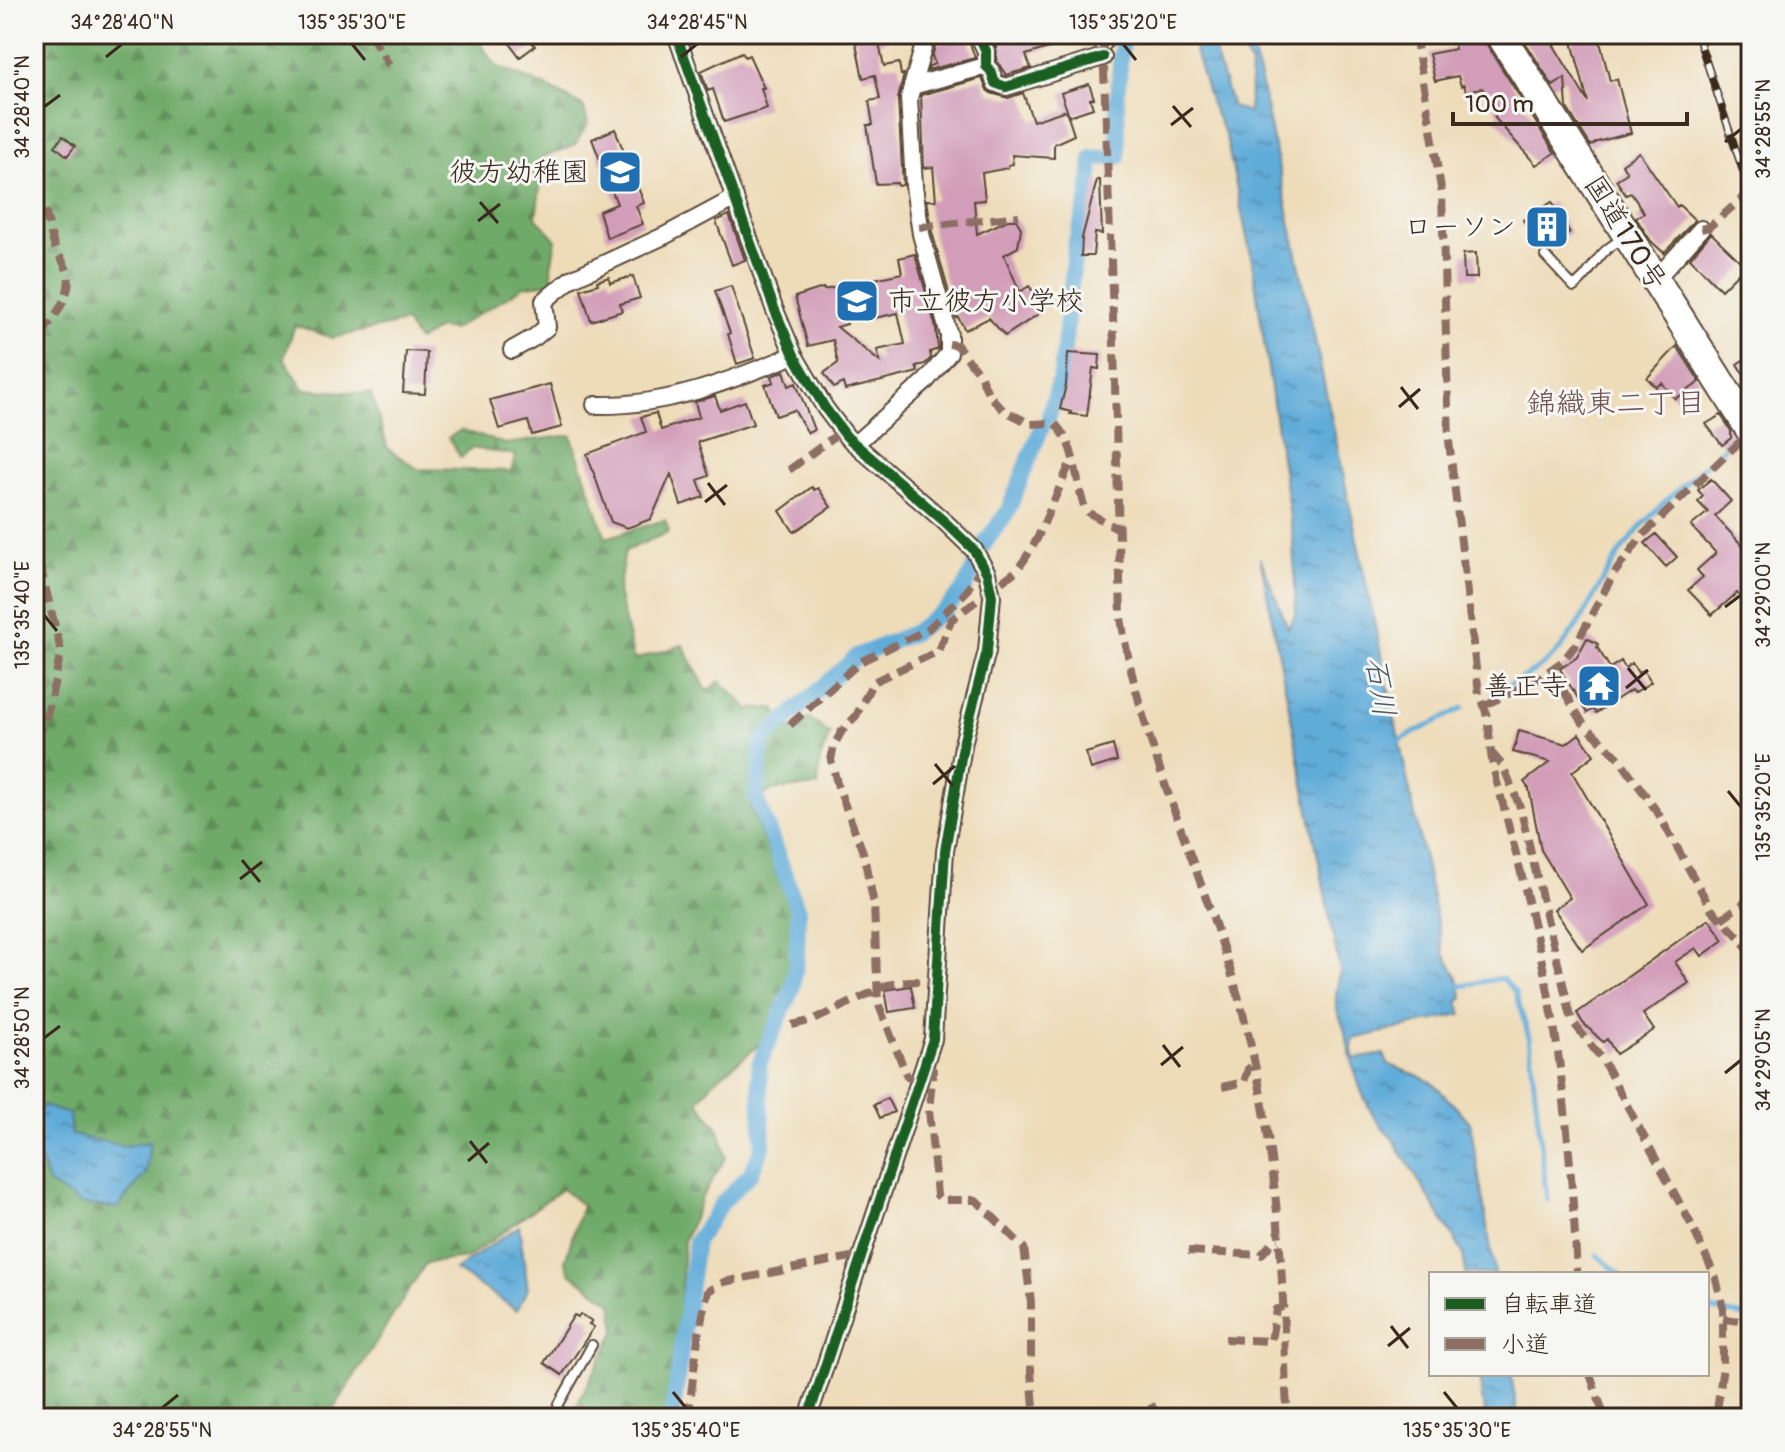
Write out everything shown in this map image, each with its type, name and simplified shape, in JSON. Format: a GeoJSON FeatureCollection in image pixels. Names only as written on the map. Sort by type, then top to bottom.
{"type":"FeatureCollection","features":[{"type":"Feature","properties":{"kind":"highway","name":"国道170号"},"geometry":{"type":"LineString","coordinates":[[1500,34],[1751,431]]}},
{"type":"Feature","properties":{"kind":"street"},"geometry":{"type":"LineString","coordinates":[[676,34],[774,308],[794,355],[825,408],[855,444],[974,550],[987,573],[992,596],[987,651],[964,740],[949,824],[933,1039],[808,1418]]}},
{"type":"Feature","properties":{"kind":"street"},"geometry":{"type":"LineString","coordinates":[[855,444],[926,381],[949,353],[949,335],[916,213],[909,98],[927,34]]}},
{"type":"Feature","properties":{"kind":"street"},"geometry":{"type":"LineString","coordinates":[[982,35],[986,66],[995,83],[1006,87],[1103,45]]}},
{"type":"Feature","properties":{"kind":"street"},"geometry":{"type":"LineString","coordinates":[[912,86],[986,66]]}},
{"type":"Feature","properties":{"kind":"street"},"geometry":{"type":"LineString","coordinates":[[512,350],[547,327],[544,301],[571,279],[666,235],[735,198]]}},
{"type":"Feature","properties":{"kind":"street"},"geometry":{"type":"LineString","coordinates":[[1655,280],[1701,229]]}},
{"type":"Feature","properties":{"kind":"street"},"geometry":{"type":"LineString","coordinates":[[595,405],[632,405],[689,393],[794,355]]}},
{"type":"Feature","properties":{"kind":"lane"},"geometry":{"type":"LineString","coordinates":[[1545,256],[1574,287],[1599,254],[1628,237]]}},
{"type":"Feature","properties":{"kind":"lane"},"geometry":{"type":"LineString","coordinates":[[555,1418],[559,1404],[592,1345]]}},
{"type":"Feature","properties":{"kind":"green space"},"geometry":{"type":"Polygon","coordinates":[[[34,34],[474,34],[496,66],[583,106],[588,124],[574,146],[544,156],[536,217],[556,240],[551,267],[553,283],[525,286],[452,330],[439,328],[418,341],[405,322],[332,338],[295,325],[284,358],[304,389],[371,394],[388,449],[418,469],[511,471],[516,455],[471,448],[461,458],[448,438],[461,430],[505,444],[571,435],[606,538],[665,520],[669,532],[625,551],[618,592],[634,660],[683,645],[707,691],[720,681],[749,709],[774,708],[789,730],[809,718],[830,734],[820,760],[818,786],[772,790],[750,806],[793,913],[793,962],[785,996],[767,1039],[714,1081],[698,1101],[719,1129],[726,1157],[702,1197],[684,1241],[678,1339],[666,1418],[570,1418],[616,1330],[612,1303],[570,1273],[565,1261],[582,1205],[562,1189],[467,1258],[426,1263],[328,1418],[34,1418],[34,34]]]}},
{"type":"Feature","properties":{"kind":"water","name":"石川"},"geometry":{"type":"Polygon","coordinates":[[[1190,34],[1209,34],[1232,107],[1249,112],[1251,66],[1234,34],[1247,34],[1260,78],[1444,954],[1458,978],[1463,999],[1458,1001],[1462,1014],[1353,1039],[1352,1050],[1355,1059],[1384,1054],[1388,1064],[1432,1082],[1470,1122],[1495,1272],[1466,1272],[1463,1253],[1393,1139],[1382,1128],[1367,1103],[1337,1010],[1340,971],[1260,557],[1288,628],[1296,612],[1293,537],[1252,261],[1226,137],[1211,104],[1190,34]]]}},
{"type":"Feature","properties":{"kind":"water"},"geometry":{"type":"Polygon","coordinates":[[[43,1106],[69,1114],[71,1135],[125,1146],[150,1141],[146,1173],[117,1208],[81,1204],[48,1183],[34,1141],[34,1116],[43,1106]]]}},
{"type":"Feature","properties":{"kind":"water"},"geometry":{"type":"Polygon","coordinates":[[[519,1226],[528,1289],[517,1310],[455,1270],[519,1226]]]}},
{"type":"Feature","properties":{"kind":"water"},"geometry":{"type":"Polygon","coordinates":[[[1479,1376],[1511,1376],[1518,1418],[1485,1418],[1479,1376]]]}},
{"type":"Feature","properties":{"kind":"building"},"geometry":{"type":"Polygon","coordinates":[[[503,34],[526,34],[535,46],[520,57],[503,34]]]}},
{"type":"Feature","properties":{"kind":"building"},"geometry":{"type":"Polygon","coordinates":[[[854,34],[896,34],[879,44],[884,66],[899,63],[901,75],[904,74],[898,99],[903,185],[876,184],[867,125],[873,125],[869,101],[880,99],[875,75],[863,78],[854,34]]]}},
{"type":"Feature","properties":{"kind":"building"},"geometry":{"type":"Polygon","coordinates":[[[949,34],[967,34],[975,58],[928,70],[935,64],[932,56],[936,44],[951,40],[949,34]]]}},
{"type":"Feature","properties":{"kind":"building"},"geometry":{"type":"Polygon","coordinates":[[[990,34],[1084,34],[1084,37],[1026,55],[1031,68],[1006,75],[997,61],[996,47],[990,34]]]}},
{"type":"Feature","properties":{"kind":"building"},"geometry":{"type":"Polygon","coordinates":[[[1452,34],[1483,34],[1555,153],[1536,165],[1494,117],[1499,114],[1482,88],[1466,91],[1458,76],[1435,81],[1429,54],[1455,49],[1452,34]]]}},
{"type":"Feature","properties":{"kind":"building"},"geometry":{"type":"Polygon","coordinates":[[[1538,34],[1547,34],[1588,102],[1570,34],[1598,34],[1610,81],[1617,79],[1631,133],[1591,146],[1567,108],[1565,78],[1553,86],[1525,42],[1538,34]]]}},
{"type":"Feature","properties":{"kind":"building"},"geometry":{"type":"Polygon","coordinates":[[[742,52],[745,57],[749,55],[764,88],[761,88],[767,108],[724,122],[713,89],[708,91],[701,71],[742,52]]]}},
{"type":"Feature","properties":{"kind":"building"},"geometry":{"type":"Polygon","coordinates":[[[982,78],[991,93],[1008,98],[1023,93],[1033,121],[1066,110],[1074,135],[1054,144],[1054,158],[1012,155],[1013,164],[1008,168],[982,173],[985,200],[974,201],[977,234],[1008,220],[1016,220],[1021,228],[1018,247],[1004,255],[1020,292],[1029,286],[1043,305],[1040,307],[1043,311],[1005,336],[989,318],[965,330],[956,318],[932,232],[927,200],[936,200],[933,167],[924,168],[921,95],[982,78]]]}},
{"type":"Feature","properties":{"kind":"building"},"geometry":{"type":"Polygon","coordinates":[[[1089,84],[1094,98],[1090,99],[1093,108],[1069,116],[1061,93],[1089,84]]]}},
{"type":"Feature","properties":{"kind":"building"},"geometry":{"type":"Polygon","coordinates":[[[615,129],[644,203],[636,206],[643,224],[607,238],[599,211],[617,204],[592,139],[615,129]]]}},
{"type":"Feature","properties":{"kind":"building"},"geometry":{"type":"Polygon","coordinates":[[[63,136],[75,146],[67,156],[55,146],[63,136]]]}},
{"type":"Feature","properties":{"kind":"building"},"geometry":{"type":"Polygon","coordinates":[[[1639,152],[1677,207],[1679,205],[1695,220],[1664,253],[1651,241],[1636,218],[1644,213],[1631,193],[1626,195],[1616,180],[1627,173],[1622,164],[1639,152]]]}},
{"type":"Feature","properties":{"kind":"building"},"geometry":{"type":"Polygon","coordinates":[[[1097,180],[1100,180],[1102,234],[1095,233],[1093,256],[1081,256],[1082,238],[1097,180]]]}},
{"type":"Feature","properties":{"kind":"building","name":"ローソン"},"geometry":{"type":"Polygon","coordinates":[[[1552,202],[1570,233],[1542,250],[1523,220],[1552,202]]]}},
{"type":"Feature","properties":{"kind":"building"},"geometry":{"type":"Polygon","coordinates":[[[729,215],[745,260],[732,265],[716,221],[729,215]]]}},
{"type":"Feature","properties":{"kind":"building"},"geometry":{"type":"Polygon","coordinates":[[[1711,233],[1745,266],[1721,290],[1690,258],[1711,233]]]}},
{"type":"Feature","properties":{"kind":"building"},"geometry":{"type":"Polygon","coordinates":[[[1476,253],[1477,278],[1464,278],[1463,254],[1476,253]]]}},
{"type":"Feature","properties":{"kind":"building"},"geometry":{"type":"Polygon","coordinates":[[[915,254],[936,328],[938,349],[930,352],[931,358],[925,364],[916,366],[918,372],[845,390],[843,383],[834,388],[824,373],[838,363],[833,340],[808,346],[795,297],[823,288],[902,273],[899,258],[915,254]],[[868,311],[845,316],[847,324],[837,327],[880,362],[877,350],[905,344],[898,313],[870,319],[868,311]]]}},
{"type":"Feature","properties":{"kind":"building"},"geometry":{"type":"Polygon","coordinates":[[[633,276],[640,298],[620,304],[622,311],[591,321],[581,289],[609,277],[610,283],[633,276]]]}},
{"type":"Feature","properties":{"kind":"building"},"geometry":{"type":"Polygon","coordinates":[[[731,286],[755,358],[737,364],[715,291],[731,286]]]}},
{"type":"Feature","properties":{"kind":"building"},"geometry":{"type":"Polygon","coordinates":[[[1677,346],[1700,382],[1675,399],[1662,383],[1656,387],[1647,378],[1677,346]]]}},
{"type":"Feature","properties":{"kind":"building"},"geometry":{"type":"Polygon","coordinates":[[[406,351],[427,352],[425,394],[403,393],[406,351]]]}},
{"type":"Feature","properties":{"kind":"building"},"geometry":{"type":"Polygon","coordinates":[[[1068,353],[1100,355],[1099,369],[1093,368],[1087,416],[1060,409],[1066,385],[1068,353]]]}},
{"type":"Feature","properties":{"kind":"building"},"geometry":{"type":"Polygon","coordinates":[[[1751,355],[1751,386],[1737,364],[1751,355]]]}},
{"type":"Feature","properties":{"kind":"building"},"geometry":{"type":"Polygon","coordinates":[[[784,371],[789,386],[796,383],[814,430],[808,433],[794,410],[776,416],[765,385],[774,382],[772,376],[784,371]]]}},
{"type":"Feature","properties":{"kind":"building"},"geometry":{"type":"Polygon","coordinates":[[[550,384],[562,427],[532,435],[528,421],[499,429],[490,400],[550,384]]]}},
{"type":"Feature","properties":{"kind":"building"},"geometry":{"type":"Polygon","coordinates":[[[715,396],[720,410],[745,401],[753,424],[698,442],[709,476],[698,480],[704,497],[681,505],[671,474],[651,519],[627,528],[611,522],[587,454],[646,432],[641,417],[656,413],[661,430],[699,417],[695,402],[715,396]]]}},
{"type":"Feature","properties":{"kind":"building"},"geometry":{"type":"Polygon","coordinates":[[[1721,415],[1731,431],[1731,438],[1722,445],[1706,424],[1721,415]]]}},
{"type":"Feature","properties":{"kind":"building"},"geometry":{"type":"Polygon","coordinates":[[[1711,479],[1731,501],[1715,516],[1751,555],[1751,609],[1737,593],[1712,615],[1688,590],[1703,577],[1697,570],[1716,553],[1691,526],[1708,512],[1698,502],[1703,496],[1698,490],[1711,479]]]}},
{"type":"Feature","properties":{"kind":"building"},"geometry":{"type":"Polygon","coordinates":[[[812,487],[814,490],[818,488],[831,507],[794,532],[780,511],[812,487]]]}},
{"type":"Feature","properties":{"kind":"building"},"geometry":{"type":"Polygon","coordinates":[[[1656,534],[1677,557],[1666,567],[1645,543],[1656,534]]]}},
{"type":"Feature","properties":{"kind":"building"},"geometry":{"type":"Polygon","coordinates":[[[1587,638],[1598,644],[1610,668],[1621,661],[1625,668],[1632,663],[1638,673],[1643,670],[1651,682],[1634,693],[1631,690],[1596,713],[1593,709],[1587,713],[1560,669],[1577,657],[1587,638]]]}},
{"type":"Feature","properties":{"kind":"building"},"geometry":{"type":"Polygon","coordinates":[[[1519,731],[1566,744],[1579,734],[1594,755],[1572,772],[1649,904],[1582,950],[1554,909],[1570,898],[1541,850],[1529,789],[1524,782],[1550,762],[1513,752],[1519,731]]]}},
{"type":"Feature","properties":{"kind":"building"},"geometry":{"type":"Polygon","coordinates":[[[1113,745],[1117,761],[1091,769],[1086,753],[1113,745]]]}},
{"type":"Feature","properties":{"kind":"building"},"geometry":{"type":"Polygon","coordinates":[[[1709,919],[1724,940],[1702,956],[1696,948],[1675,962],[1689,983],[1643,1014],[1654,1030],[1616,1054],[1607,1039],[1603,1042],[1577,1013],[1709,919]]]}},
{"type":"Feature","properties":{"kind":"building"},"geometry":{"type":"Polygon","coordinates":[[[911,986],[915,1008],[889,1012],[885,990],[911,986]]]}},
{"type":"Feature","properties":{"kind":"building"},"geometry":{"type":"Polygon","coordinates":[[[887,1098],[894,1112],[880,1118],[874,1105],[887,1098]]]}},
{"type":"Feature","properties":{"kind":"building"},"geometry":{"type":"Polygon","coordinates":[[[580,1314],[592,1321],[589,1324],[594,1327],[562,1375],[544,1363],[574,1315],[578,1317],[580,1314]]]}},
{"type":"Feature","properties":{"kind":"waterway"},"geometry":{"type":"LineString","coordinates":[[1049,416],[1061,374],[1076,241],[1089,197],[1092,158],[1118,157],[1117,97],[1123,34]]}},
{"type":"Feature","properties":{"kind":"waterway"},"geometry":{"type":"LineString","coordinates":[[982,547],[1008,511],[1042,427]]}},
{"type":"Feature","properties":{"kind":"waterway"},"geometry":{"type":"LineString","coordinates":[[1493,694],[1536,669],[1559,650],[1616,558],[1637,532],[1730,442]]}},
{"type":"Feature","properties":{"kind":"waterway"},"geometry":{"type":"LineString","coordinates":[[672,1418],[696,1241],[722,1203],[751,1173],[763,1146],[759,1065],[792,989],[797,959],[798,910],[756,797],[763,740],[857,656],[913,633],[946,609],[964,589],[975,566]]}},
{"type":"Feature","properties":{"kind":"waterway"},"geometry":{"type":"LineString","coordinates":[[1396,742],[1463,708]]}},
{"type":"Feature","properties":{"kind":"waterway"},"geometry":{"type":"LineString","coordinates":[[1456,987],[1502,978],[1515,992],[1529,1037],[1547,1200]]}},
{"type":"Feature","properties":{"kind":"waterway"},"geometry":{"type":"LineString","coordinates":[[1597,1255],[1618,1272]]}},
{"type":"Feature","properties":{"kind":"waterway"},"geometry":{"type":"LineString","coordinates":[[1709,1309],[1751,1317]]}},
{"type":"Feature","properties":{"kind":"railway"},"geometry":{"type":"LineString","coordinates":[[1697,34],[1751,195]]}},
{"type":"Feature","properties":{"kind":"marked path"},"geometry":{"type":"LineString","coordinates":[[370,34],[389,65]]}},
{"type":"Feature","properties":{"kind":"marked path"},"geometry":{"type":"LineString","coordinates":[[1415,34],[1442,194],[1449,441],[1479,694],[1486,711],[1494,771],[1536,933],[1555,1032],[1569,1153],[1577,1272]]}},
{"type":"Feature","properties":{"kind":"marked path"},"geometry":{"type":"LineString","coordinates":[[1103,43],[1121,618],[1146,727],[1220,938],[1251,1046],[1270,1150],[1278,1221],[1288,1418]]}},
{"type":"Feature","properties":{"kind":"marked path"},"geometry":{"type":"LineString","coordinates":[[34,189],[44,208],[54,246],[66,267],[69,280],[59,310],[34,344]]}},
{"type":"Feature","properties":{"kind":"marked path"},"geometry":{"type":"LineString","coordinates":[[1701,229],[1709,227],[1751,191]]}},
{"type":"Feature","properties":{"kind":"marked path"},"geometry":{"type":"LineString","coordinates":[[919,227],[1019,216]]}},
{"type":"Feature","properties":{"kind":"marked path"},"geometry":{"type":"LineString","coordinates":[[949,344],[957,345],[980,375],[989,395],[1003,410],[1031,424],[1054,423],[1071,451],[1084,506],[1089,513],[1117,528]]}},
{"type":"Feature","properties":{"kind":"marked path"},"geometry":{"type":"LineString","coordinates":[[789,470],[842,431]]}},
{"type":"Feature","properties":{"kind":"marked path"},"geometry":{"type":"LineString","coordinates":[[1485,705],[1533,682],[1563,661],[1576,644],[1613,575],[1642,536],[1751,431]]}},
{"type":"Feature","properties":{"kind":"marked path"},"geometry":{"type":"LineString","coordinates":[[917,1082],[907,1076],[878,1003],[874,904],[863,852],[831,760],[834,745],[856,716],[873,682],[939,651],[951,620],[1016,571],[1037,539],[1072,459]]}},
{"type":"Feature","properties":{"kind":"marked path"},"geometry":{"type":"LineString","coordinates":[[34,541],[61,651],[49,708],[34,751]]}},
{"type":"Feature","properties":{"kind":"marked path"},"geometry":{"type":"LineString","coordinates":[[790,725],[860,662],[928,629],[966,592],[982,565]]}},
{"type":"Feature","properties":{"kind":"marked path"},"geometry":{"type":"LineString","coordinates":[[1551,670],[1583,723],[1618,757],[1658,813],[1711,909],[1751,953]]}},
{"type":"Feature","properties":{"kind":"marked path"},"geometry":{"type":"LineString","coordinates":[[1491,752],[1503,766],[1520,807],[1572,1021],[1602,1059],[1691,1224],[1716,1278],[1723,1309],[1723,1366],[1716,1418]]}},
{"type":"Feature","properties":{"kind":"marked path"},"geometry":{"type":"LineString","coordinates":[[1721,919],[1751,898]]}},
{"type":"Feature","properties":{"kind":"marked path"},"geometry":{"type":"LineString","coordinates":[[792,1025],[814,1020],[887,985],[909,981],[937,982]]}},
{"type":"Feature","properties":{"kind":"marked path"},"geometry":{"type":"LineString","coordinates":[[1222,1087],[1244,1082],[1248,1069],[1254,1064]]}},
{"type":"Feature","properties":{"kind":"marked path"},"geometry":{"type":"LineString","coordinates":[[927,1066],[933,1070],[929,1110],[937,1195],[941,1200],[976,1200],[1024,1248],[1031,1302],[1031,1372],[1035,1418]]}},
{"type":"Feature","properties":{"kind":"marked path"},"geometry":{"type":"LineString","coordinates":[[1188,1251],[1261,1255],[1272,1243],[1279,1241]]}},
{"type":"Feature","properties":{"kind":"marked path"},"geometry":{"type":"LineString","coordinates":[[688,1418],[698,1338],[708,1291],[724,1282],[861,1255]]}},
{"type":"Feature","properties":{"kind":"marked path"},"geometry":{"type":"LineString","coordinates":[[1225,1339],[1271,1341],[1276,1309],[1283,1307]]}},
{"type":"Feature","properties":{"kind":"marked path"},"geometry":{"type":"LineString","coordinates":[[1723,1319],[1751,1322]]}},
{"type":"Feature","properties":{"kind":"marked path"},"geometry":{"type":"LineString","coordinates":[[1591,1376],[1605,1418]]}},
{"type":"Feature","properties":{"kind":"marked path"},"geometry":{"type":"LineString","coordinates":[[1151,1404],[1158,1418]]}},
{"type":"Feature","properties":{"kind":"cycle path"},"geometry":{"type":"LineString","coordinates":[[676,34],[774,308],[794,355],[825,408],[847,437],[974,550],[987,573],[992,596],[987,651],[964,740],[945,851],[933,1039],[808,1418]]}},
{"type":"Feature","properties":{"kind":"cycle path"},"geometry":{"type":"LineString","coordinates":[[978,34],[986,51],[986,66],[995,83],[1006,87],[1103,57]]}},
{"type":"Feature","properties":{"kind":"place","name":"彼方幼稚園"},"geometry":{"type":"Point","coordinates":[620,172]}},
{"type":"Feature","properties":{"kind":"place","name":"ローソン"},"geometry":{"type":"Point","coordinates":[1547,227]}},
{"type":"Feature","properties":{"kind":"place","name":"市立彼方小学校"},"geometry":{"type":"Point","coordinates":[857,301]}},
{"type":"Feature","properties":{"kind":"place","name":"善正寺"},"geometry":{"type":"Point","coordinates":[1599,686]}},
{"type":"Feature","properties":{"kind":"district","name":"錦織東二丁目"},"geometry":{"type":"Point","coordinates":[1616,403]}}]}
